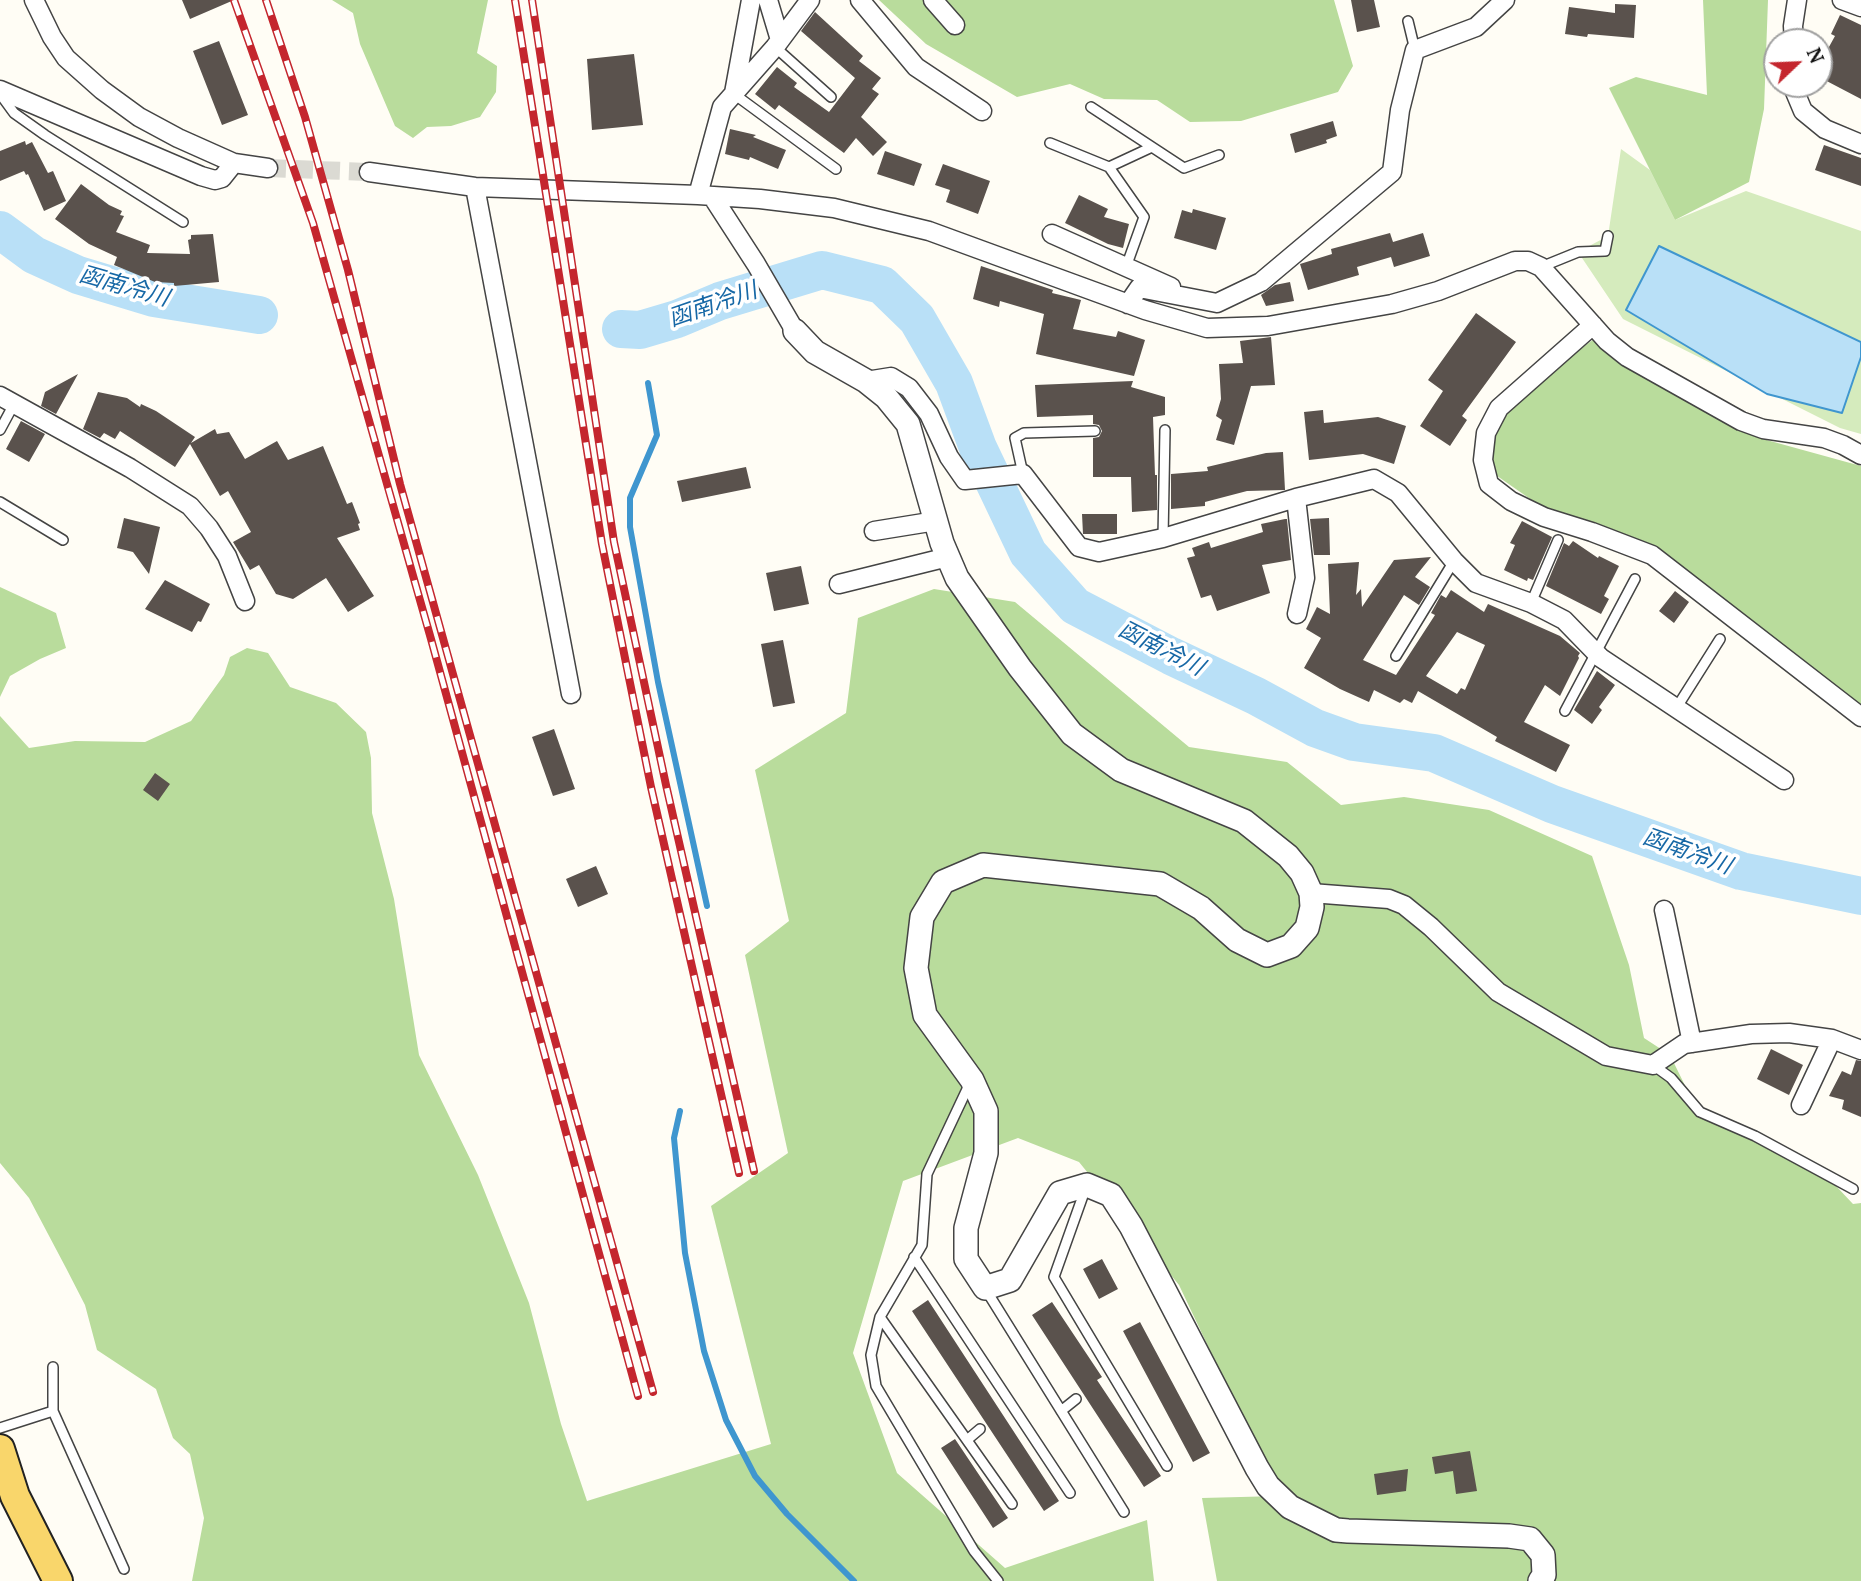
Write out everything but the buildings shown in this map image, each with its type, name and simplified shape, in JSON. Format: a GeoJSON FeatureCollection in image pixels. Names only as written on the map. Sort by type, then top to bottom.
{"type":"FeatureCollection","features":[{"type":"Feature","properties":{"kind":"main road"},"geometry":{"type":"LineString","coordinates":[[0,1448],[15,1496],[58,1581]]}},
{"type":"Feature","properties":{"kind":"street"},"geometry":{"type":"LineString","coordinates":[[34,0],[52,37],[66,58],[102,90],[139,117],[234,163],[268,168]]}},
{"type":"Feature","properties":{"kind":"street"},"geometry":{"type":"LineString","coordinates":[[734,94],[751,0]]}},
{"type":"Feature","properties":{"kind":"street"},"geometry":{"type":"LineString","coordinates":[[768,0],[778,44]]}},
{"type":"Feature","properties":{"kind":"street"},"geometry":{"type":"LineString","coordinates":[[810,0],[778,44],[722,107],[705,195],[757,264],[795,331],[815,352],[866,381],[886,397],[908,424],[936,521],[957,578],[1072,734],[1121,770],[1244,821],[1287,856],[1302,873],[1311,893],[1312,907],[1307,928],[1291,946],[1267,955],[1237,940],[1201,908],[1160,884],[983,865],[943,882],[922,917],[916,968],[925,1015],[972,1080],[986,1111],[986,1153],[966,1228],[966,1259],[985,1288],[1010,1280],[1060,1193],[1087,1185],[1111,1195],[1131,1226],[1257,1468],[1268,1486],[1290,1507],[1336,1530],[1530,1539],[1543,1555],[1544,1575],[1540,1581]]}},
{"type":"Feature","properties":{"kind":"street"},"geometry":{"type":"LineString","coordinates":[[860,0],[916,67],[982,111]]}},
{"type":"Feature","properties":{"kind":"street"},"geometry":{"type":"LineString","coordinates":[[933,0],[955,25]]}},
{"type":"Feature","properties":{"kind":"street"},"geometry":{"type":"LineString","coordinates":[[1128,304],[1139,288],[1217,303],[1261,282],[1392,172],[1400,110],[1415,50],[1476,27],[1505,0]]}},
{"type":"Feature","properties":{"kind":"street"},"geometry":{"type":"LineString","coordinates":[[1793,28],[1797,0]]}},
{"type":"Feature","properties":{"kind":"street"},"geometry":{"type":"LineString","coordinates":[[1842,0],[1861,7]]}},
{"type":"Feature","properties":{"kind":"street"},"geometry":{"type":"LineString","coordinates":[[0,92],[201,176],[215,180],[222,178],[234,163]]}},
{"type":"Feature","properties":{"kind":"street"},"geometry":{"type":"LineString","coordinates":[[1798,98],[1803,111],[1825,129],[1861,144]]}},
{"type":"Feature","properties":{"kind":"street"},"geometry":{"type":"LineString","coordinates":[[369,172],[475,187],[705,195],[834,208],[929,231],[1128,304],[1208,328],[1268,326],[1392,304],[1438,291],[1515,261],[1528,261],[1541,267],[1607,341],[1627,357],[1741,421],[1763,429],[1824,438],[1861,456]]}},
{"type":"Feature","properties":{"kind":"street"},"geometry":{"type":"LineString","coordinates":[[475,187],[571,694]]}},
{"type":"Feature","properties":{"kind":"street"},"geometry":{"type":"LineString","coordinates":[[1052,234],[1199,300]]}},
{"type":"Feature","properties":{"kind":"street"},"geometry":{"type":"LineString","coordinates":[[1593,326],[1499,408],[1486,433],[1483,460],[1489,484],[1511,501],[1545,517],[1652,555],[1861,717]]}},
{"type":"Feature","properties":{"kind":"street"},"geometry":{"type":"LineString","coordinates":[[866,381],[891,377],[909,388],[929,414],[949,457],[965,480],[1023,474],[1079,547],[1099,552],[1163,538],[1296,498],[1374,479],[1398,493],[1454,561],[1476,583],[1531,603],[1564,620],[1596,653],[1784,780]]}},
{"type":"Feature","properties":{"kind":"street"},"geometry":{"type":"LineString","coordinates":[[7,400],[130,468],[190,506],[209,528],[227,556],[245,601]]}},
{"type":"Feature","properties":{"kind":"street"},"geometry":{"type":"LineString","coordinates":[[1296,498],[1305,578],[1297,614]]}},
{"type":"Feature","properties":{"kind":"street"},"geometry":{"type":"LineString","coordinates":[[874,531],[936,521]]}},
{"type":"Feature","properties":{"kind":"street"},"geometry":{"type":"LineString","coordinates":[[839,584],[948,557]]}},
{"type":"Feature","properties":{"kind":"street"},"geometry":{"type":"LineString","coordinates":[[1311,893],[1389,899],[1404,905],[1431,927],[1498,992],[1606,1056],[1653,1065],[1684,1044],[1751,1034],[1789,1033],[1832,1040],[1861,1050]]}},
{"type":"Feature","properties":{"kind":"street"},"geometry":{"type":"LineString","coordinates":[[1664,910],[1692,1043]]}},
{"type":"Feature","properties":{"kind":"street"},"geometry":{"type":"LineString","coordinates":[[1801,1105],[1832,1040]]}},
{"type":"Feature","properties":{"kind":"lane"},"geometry":{"type":"LineString","coordinates":[[1408,21],[1415,50]]}},
{"type":"Feature","properties":{"kind":"lane"},"geometry":{"type":"LineString","coordinates":[[778,44],[831,97]]}},
{"type":"Feature","properties":{"kind":"lane"},"geometry":{"type":"LineString","coordinates":[[0,92],[14,113],[183,222]]}},
{"type":"Feature","properties":{"kind":"lane"},"geometry":{"type":"LineString","coordinates":[[734,94],[836,169]]}},
{"type":"Feature","properties":{"kind":"lane"},"geometry":{"type":"LineString","coordinates":[[1091,107],[1184,168],[1219,155]]}},
{"type":"Feature","properties":{"kind":"lane"},"geometry":{"type":"LineString","coordinates":[[1050,143],[1109,167],[1144,217],[1126,267]]}},
{"type":"Feature","properties":{"kind":"lane"},"geometry":{"type":"LineString","coordinates":[[1109,167],[1152,147]]}},
{"type":"Feature","properties":{"kind":"lane"},"geometry":{"type":"LineString","coordinates":[[1541,267],[1578,252],[1605,251],[1608,236]]}},
{"type":"Feature","properties":{"kind":"lane"},"geometry":{"type":"LineString","coordinates":[[0,430],[7,400]]}},
{"type":"Feature","properties":{"kind":"lane"},"geometry":{"type":"LineString","coordinates":[[1163,538],[1165,430]]}},
{"type":"Feature","properties":{"kind":"lane"},"geometry":{"type":"LineString","coordinates":[[1023,474],[1015,438],[1024,433],[1095,431]]}},
{"type":"Feature","properties":{"kind":"lane"},"geometry":{"type":"LineString","coordinates":[[0,502],[63,540]]}},
{"type":"Feature","properties":{"kind":"lane"},"geometry":{"type":"LineString","coordinates":[[1531,603],[1558,540]]}},
{"type":"Feature","properties":{"kind":"lane"},"geometry":{"type":"LineString","coordinates":[[1396,656],[1454,561]]}},
{"type":"Feature","properties":{"kind":"lane"},"geometry":{"type":"LineString","coordinates":[[1566,711],[1635,579]]}},
{"type":"Feature","properties":{"kind":"lane"},"geometry":{"type":"LineString","coordinates":[[1677,707],[1720,639]]}},
{"type":"Feature","properties":{"kind":"lane"},"geometry":{"type":"LineString","coordinates":[[1653,1065],[1671,1078],[1700,1112],[1755,1136],[1853,1189]]}},
{"type":"Feature","properties":{"kind":"lane"},"geometry":{"type":"LineString","coordinates":[[972,1080],[928,1174],[922,1245],[880,1317],[871,1356],[876,1386],[974,1551],[998,1581]]}},
{"type":"Feature","properties":{"kind":"lane"},"geometry":{"type":"LineString","coordinates":[[1087,1185],[1054,1277],[1167,1466]]}},
{"type":"Feature","properties":{"kind":"lane"},"geometry":{"type":"LineString","coordinates":[[914,1257],[1070,1493]]}},
{"type":"Feature","properties":{"kind":"lane"},"geometry":{"type":"LineString","coordinates":[[985,1288],[1124,1512]]}},
{"type":"Feature","properties":{"kind":"lane"},"geometry":{"type":"LineString","coordinates":[[880,1317],[1012,1504]]}},
{"type":"Feature","properties":{"kind":"lane"},"geometry":{"type":"LineString","coordinates":[[53,1367],[53,1411],[124,1569]]}},
{"type":"Feature","properties":{"kind":"lane"},"geometry":{"type":"LineString","coordinates":[[1061,1411],[1076,1399]]}},
{"type":"Feature","properties":{"kind":"lane"},"geometry":{"type":"LineString","coordinates":[[0,1428],[53,1411]]}},
{"type":"Feature","properties":{"kind":"lane"},"geometry":{"type":"LineString","coordinates":[[967,1440],[980,1429]]}},
{"type":"Feature","properties":{"kind":"green space"},"geometry":{"type":"Polygon","coordinates":[[[332,0],[488,0],[477,53],[497,66],[496,92],[480,117],[451,126],[427,127],[413,138],[395,126],[360,44],[353,13],[332,0]]]}},
{"type":"Feature","properties":{"kind":"green space"},"geometry":{"type":"Polygon","coordinates":[[[879,0],[1334,0],[1353,66],[1338,92],[1241,121],[1190,122],[1157,100],[1104,99],[1070,84],[1017,97],[926,44],[879,0]]]}},
{"type":"Feature","properties":{"kind":"green space"},"geometry":{"type":"Polygon","coordinates":[[[1703,0],[1768,0],[1767,28],[1763,28],[1764,109],[1749,182],[1675,220],[1609,88],[1636,77],[1707,95],[1703,0]]]}},
{"type":"Feature","properties":{"kind":"green space"},"geometry":{"type":"Polygon","coordinates":[[[1621,149],[1650,170],[1675,220],[1746,191],[1861,231],[1861,434],[1840,428],[1623,319],[1578,252],[1608,236],[1621,149]]]}},
{"type":"Feature","properties":{"kind":"green space"},"geometry":{"type":"Polygon","coordinates":[[[1601,334],[1763,439],[1861,466],[1861,708],[1637,545],[1536,503],[1490,471],[1499,408],[1601,334]]]}},
{"type":"Feature","properties":{"kind":"green space"},"geometry":{"type":"Polygon","coordinates":[[[0,587],[56,613],[66,648],[10,676],[0,697],[0,587]]]}},
{"type":"Feature","properties":{"kind":"green space"},"geometry":{"type":"Polygon","coordinates":[[[934,589],[1015,602],[1189,747],[1287,762],[1341,805],[1404,797],[1489,810],[1592,856],[1629,965],[1644,1038],[1670,1055],[1700,1116],[1821,1170],[1853,1204],[1861,1203],[1861,1581],[1217,1581],[1202,1498],[1279,1496],[1179,1285],[1079,1162],[1018,1138],[903,1181],[853,1353],[897,1473],[1005,1568],[1147,1520],[1154,1581],[192,1581],[204,1518],[190,1454],[173,1438],[156,1389],[97,1350],[85,1305],[66,1268],[29,1198],[0,1163],[0,716],[29,748],[75,741],[145,742],[191,721],[224,675],[230,657],[247,648],[268,653],[290,687],[336,703],[366,732],[371,758],[372,813],[394,899],[419,1055],[478,1175],[529,1303],[561,1424],[587,1501],[771,1444],[711,1206],[788,1153],[745,955],[789,921],[755,770],[846,713],[858,618],[934,589]]]}},
{"type":"Feature","properties":{"kind":"water"},"geometry":{"type":"Polygon","coordinates":[[[1659,246],[1861,342],[1861,357],[1842,413],[1767,394],[1626,310],[1659,246]]]}},
{"type":"Feature","properties":{"kind":"waterway","name":"函南冷川"},"geometry":{"type":"LineString","coordinates":[[0,230],[34,255],[78,275],[154,298],[259,315]]}},
{"type":"Feature","properties":{"kind":"waterway","name":"函南冷川"},"geometry":{"type":"LineString","coordinates":[[621,329],[640,330],[677,319],[720,301],[822,270],[882,285],[917,319],[954,383],[978,448],[1028,553],[1075,606],[1315,728],[1354,742],[1434,753],[1552,804],[1741,871],[1861,896]]}},
{"type":"Feature","properties":{"kind":"waterway"},"geometry":{"type":"LineString","coordinates":[[640,330],[642,339]]}},
{"type":"Feature","properties":{"kind":"waterway"},"geometry":{"type":"LineString","coordinates":[[648,383],[657,435],[630,498],[630,527],[658,682],[707,906]]}},
{"type":"Feature","properties":{"kind":"waterway"},"geometry":{"type":"LineString","coordinates":[[680,1111],[674,1138],[685,1253],[704,1351],[726,1420],[755,1476],[787,1514],[854,1581]]}},
{"type":"Feature","properties":{"kind":"tunnel"},"geometry":{"type":"LineString","coordinates":[[268,168],[369,172]]}},
{"type":"Feature","properties":{"kind":"railway"},"geometry":{"type":"LineString","coordinates":[[234,0],[313,223],[431,639],[638,1396]]}},
{"type":"Feature","properties":{"kind":"railway"},"geometry":{"type":"LineString","coordinates":[[266,0],[305,117],[348,270],[400,484],[653,1392]]}},
{"type":"Feature","properties":{"kind":"railway"},"geometry":{"type":"LineString","coordinates":[[515,0],[602,544],[651,787],[739,1173]]}},
{"type":"Feature","properties":{"kind":"railway"},"geometry":{"type":"LineString","coordinates":[[532,0],[614,542],[754,1171]]}}]}
